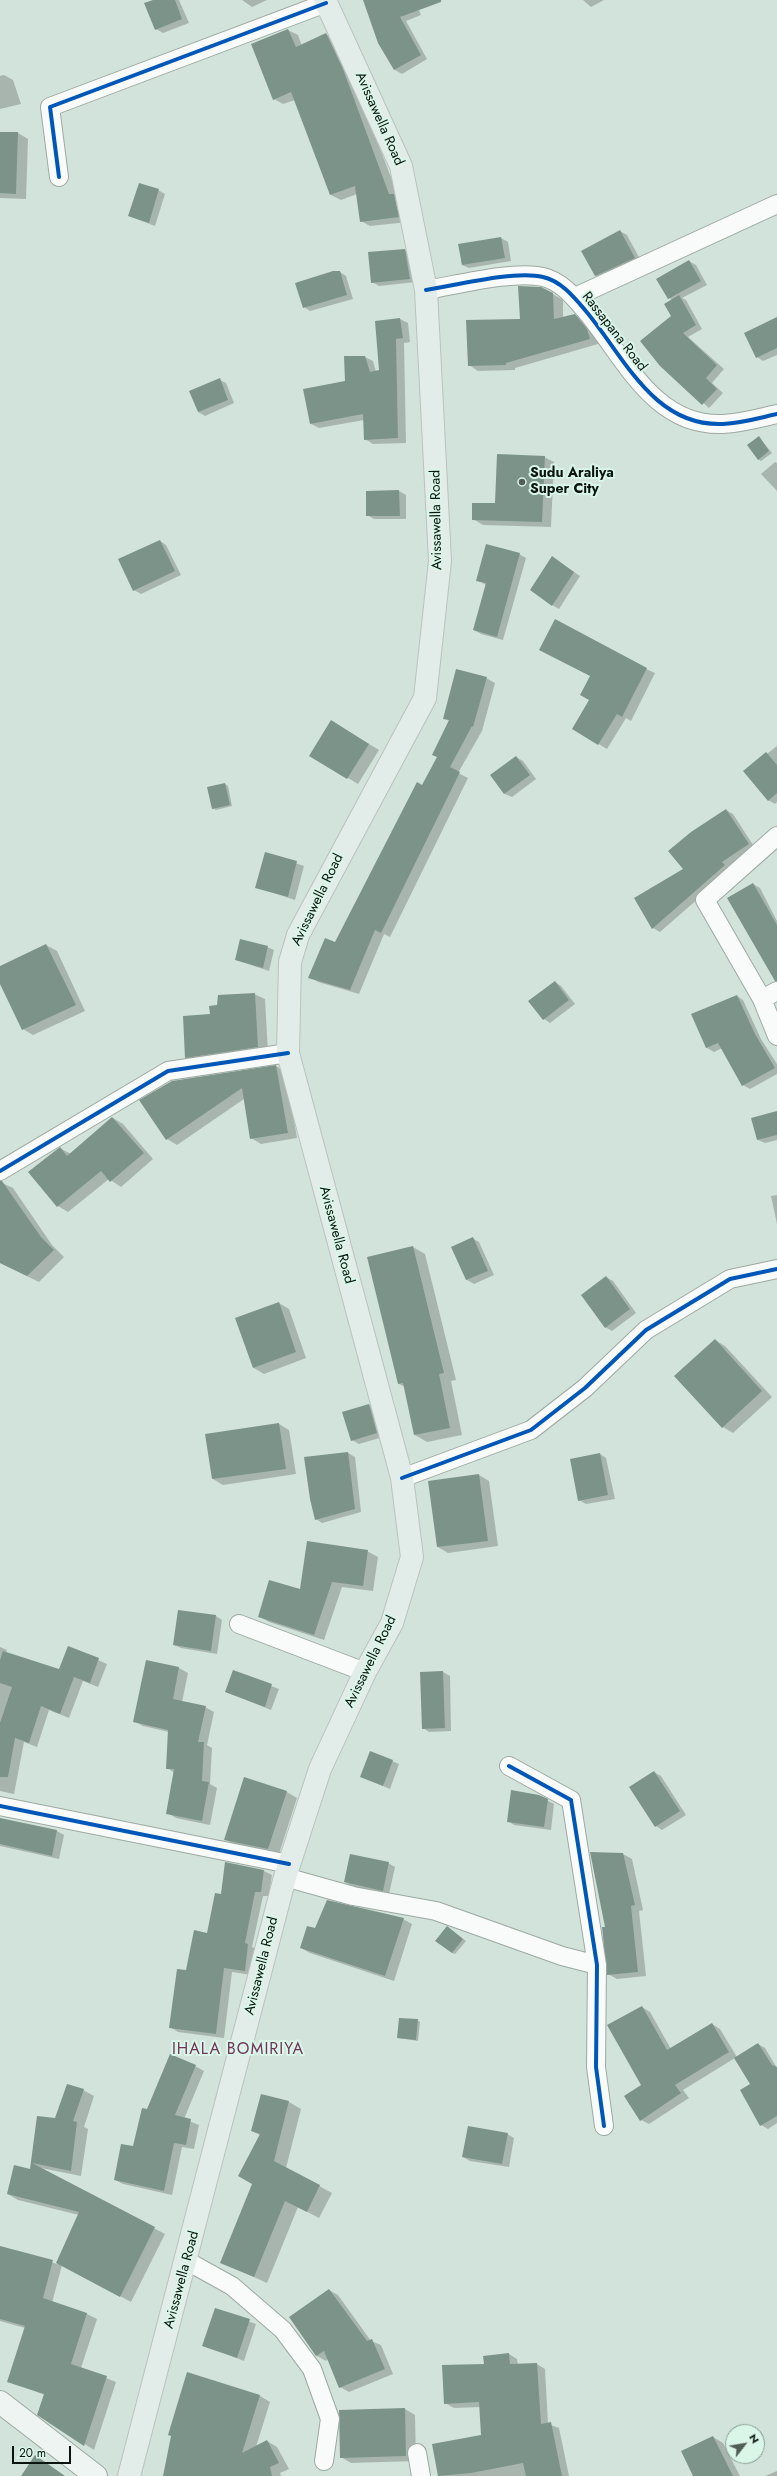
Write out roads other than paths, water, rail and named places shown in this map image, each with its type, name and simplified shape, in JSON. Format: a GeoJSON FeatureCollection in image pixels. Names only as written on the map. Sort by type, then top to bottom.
{"type":"FeatureCollection","features":[{"type":"Feature","properties":{"kind":"main road","name":"Avissawella Road"},"geometry":{"type":"LineString","coordinates":[[129,2476],[187,2261],[287,1870],[320,1769],[365,1672],[392,1623],[412,1557],[402,1478],[288,1053],[290,962],[298,935],[424,698],[440,560],[426,290],[401,166],[326,2]]}},
{"type":"Feature","properties":{"kind":"street"},"geometry":{"type":"LineString","coordinates":[[59,177],[50,107],[326,2]]}},
{"type":"Feature","properties":{"kind":"street"},"geometry":{"type":"LineString","coordinates":[[575,297],[777,204]]}},
{"type":"Feature","properties":{"kind":"street","name":"Rassapana Road"},"geometry":{"type":"LineString","coordinates":[[426,290],[529,275],[544,277],[559,283],[575,297],[600,327],[650,396],[665,408],[681,416],[722,424],[746,422],[777,414]]}},
{"type":"Feature","properties":{"kind":"street"},"geometry":{"type":"LineString","coordinates":[[777,836],[705,900],[769,995],[777,1036]]}},
{"type":"Feature","properties":{"kind":"street"},"geometry":{"type":"LineString","coordinates":[[0,1171],[168,1071],[288,1053]]}},
{"type":"Feature","properties":{"kind":"street"},"geometry":{"type":"LineString","coordinates":[[402,1478],[531,1430],[586,1388],[646,1330],[730,1279],[777,1269]]}},
{"type":"Feature","properties":{"kind":"street"},"geometry":{"type":"LineString","coordinates":[[239,1624],[365,1672]]}},
{"type":"Feature","properties":{"kind":"street"},"geometry":{"type":"LineString","coordinates":[[509,1766],[571,1800],[597,1965],[596,2067],[604,2126]]}},
{"type":"Feature","properties":{"kind":"street"},"geometry":{"type":"LineString","coordinates":[[0,1806],[287,1870],[352,1896],[436,1911],[562,1956],[597,1965]]}},
{"type":"Feature","properties":{"kind":"street"},"geometry":{"type":"LineString","coordinates":[[187,2261],[232,2286],[283,2330],[312,2369],[330,2419],[324,2461]]}},
{"type":"Feature","properties":{"kind":"street"},"geometry":{"type":"LineString","coordinates":[[0,2402],[96,2476]]}},
{"type":"Feature","properties":{"kind":"street"},"geometry":{"type":"LineString","coordinates":[[417,2453],[421,2476]]}},
{"type":"Feature","properties":{"kind":"place","name":"Sudu Araliya Super City"},"geometry":{"type":"Point","coordinates":[522,482]}},
{"type":"Feature","properties":{"kind":"district","name":"IHALA BOMIRIYA"},"geometry":{"type":"Point","coordinates":[238,2050]}}]}
